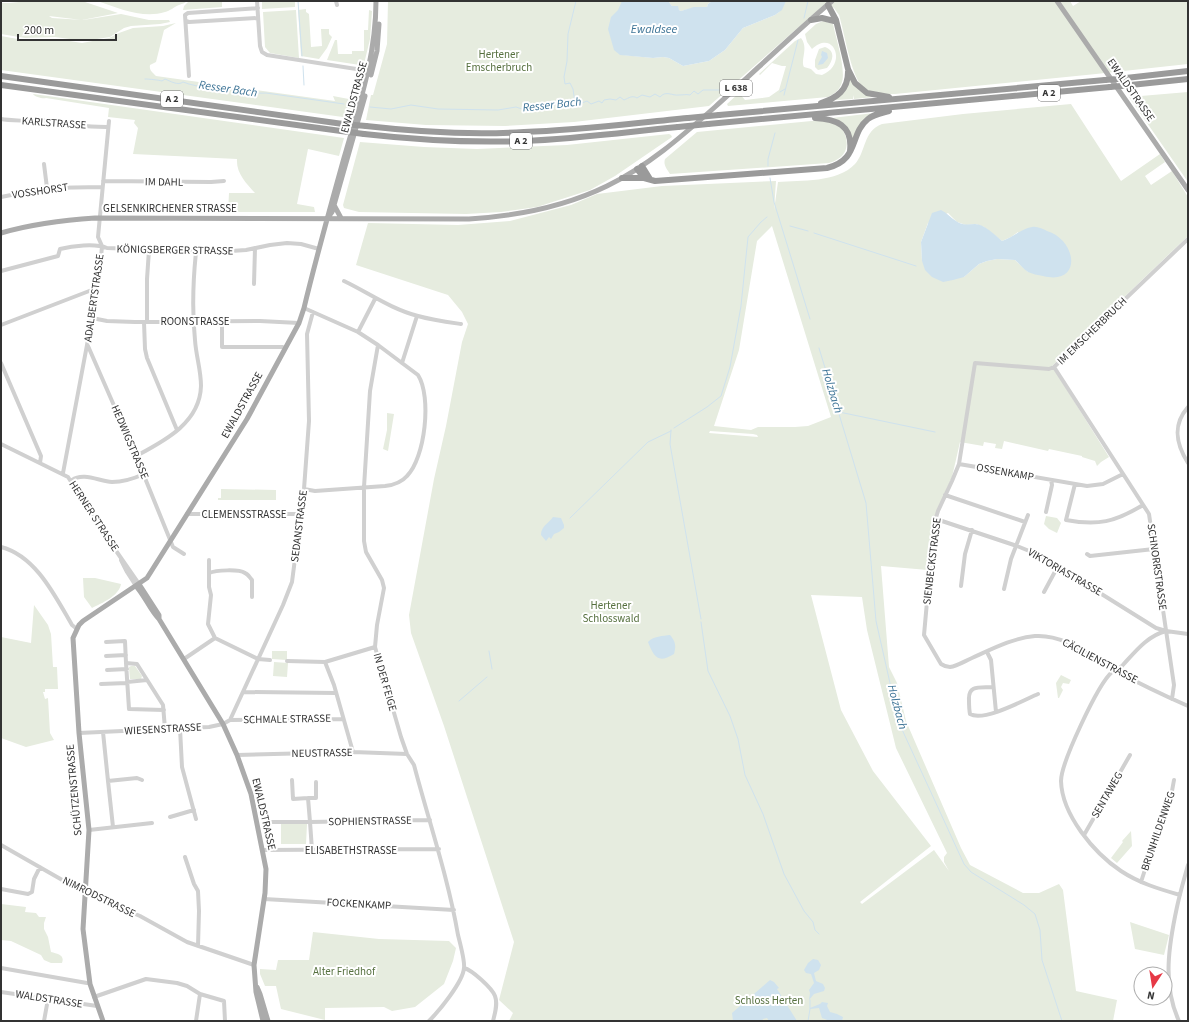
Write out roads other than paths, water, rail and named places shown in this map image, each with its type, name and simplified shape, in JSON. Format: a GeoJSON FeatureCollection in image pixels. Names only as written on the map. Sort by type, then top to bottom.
{"type":"FeatureCollection","features":[{"type":"Feature","properties":{"kind":"highway"},"geometry":{"type":"LineString","coordinates":[[828,4],[839,33]]}},
{"type":"Feature","properties":{"kind":"highway"},"geometry":{"type":"LineString","coordinates":[[828,4],[836,20],[848,69],[854,83],[867,93],[878,96],[906,98]]}},
{"type":"Feature","properties":{"kind":"highway"},"geometry":{"type":"LineString","coordinates":[[811,20],[822,18],[834,21]]}},
{"type":"Feature","properties":{"kind":"highway"},"geometry":{"type":"LineString","coordinates":[[805,107],[828,101],[841,93],[846,84],[848,69]]}},
{"type":"Feature","properties":{"kind":"highway","name":"A 2"},"geometry":{"type":"LineString","coordinates":[[1,76],[343,124],[430,132],[493,133],[556,130],[1188,72]]}},
{"type":"Feature","properties":{"kind":"highway","name":"A 2"},"geometry":{"type":"LineString","coordinates":[[1,85],[341,132],[429,140],[493,142],[557,139],[1188,79]]}},
{"type":"Feature","properties":{"kind":"highway"},"geometry":{"type":"LineString","coordinates":[[622,178],[644,178],[650,181],[658,181],[821,169],[836,165],[848,156],[854,147],[860,129],[869,118],[884,112],[918,105]]}},
{"type":"Feature","properties":{"kind":"highway"},"geometry":{"type":"LineString","coordinates":[[797,116],[827,119],[838,122],[846,130],[850,140],[850,151],[848,156]]}},
{"type":"Feature","properties":{"kind":"highway"},"geometry":{"type":"LineString","coordinates":[[640,168],[648,177],[658,181]]}},
{"type":"Feature","properties":{"kind":"highway"},"geometry":{"type":"LineString","coordinates":[[640,168],[644,178]]}},
{"type":"Feature","properties":{"kind":"main road","name":"EWALDSTRASSE"},"geometry":{"type":"LineString","coordinates":[[327,219],[332,212],[334,205],[378,40],[378,1]]}},
{"type":"Feature","properties":{"kind":"main road","name":"EWALDSTRASSE"},"geometry":{"type":"LineString","coordinates":[[1057,1],[1188,190]]}},
{"type":"Feature","properties":{"kind":"main road","name":"L 638"},"geometry":{"type":"LineString","coordinates":[[811,20],[828,4]]}},
{"type":"Feature","properties":{"kind":"main road","name":"GELSENKIRCHENER STRASSE"},"geometry":{"type":"LineString","coordinates":[[1,233],[54,221],[100,218],[492,218],[564,203],[596,191],[622,178],[640,168],[662,152],[811,20]]}},
{"type":"Feature","properties":{"kind":"main road","name":"EWALDSTRASSE"},"geometry":{"type":"LineString","coordinates":[[263,1021],[256,986],[254,965],[264,899],[266,869],[251,794],[237,755],[223,724],[159,615],[137,585],[147,578],[247,419],[299,323],[327,219],[370,72]]}},
{"type":"Feature","properties":{"kind":"main road"},"geometry":{"type":"LineString","coordinates":[[334,205],[341,218]]}},
{"type":"Feature","properties":{"kind":"main road"},"geometry":{"type":"LineString","coordinates":[[77,629],[83,621],[137,585]]}},
{"type":"Feature","properties":{"kind":"main road","name":"SCHÜTZENSTRASSE"},"geometry":{"type":"LineString","coordinates":[[77,629],[73,638],[73,644],[79,733],[89,830],[83,930],[87,965],[94,997],[102,1021]]}},
{"type":"Feature","properties":{"kind":"main road","name":"EWALDSTRASSE"},"geometry":{"type":"LineString","coordinates":[[256,986],[268,1021]]}},
{"type":"Feature","properties":{"kind":"street"},"geometry":{"type":"LineString","coordinates":[[257,1],[260,46],[262,52],[268,56],[370,72]]}},
{"type":"Feature","properties":{"kind":"street"},"geometry":{"type":"LineString","coordinates":[[189,76],[185,15],[188,13],[258,8]]}},
{"type":"Feature","properties":{"kind":"street"},"geometry":{"type":"LineString","coordinates":[[186,21],[258,18]]}},
{"type":"Feature","properties":{"kind":"street","name":"KARLSTRASSE"},"geometry":{"type":"LineString","coordinates":[[1,119],[28,120],[36,122],[40,120],[108,127]]}},
{"type":"Feature","properties":{"kind":"street","name":"ADALBERTSTRASSE"},"geometry":{"type":"LineString","coordinates":[[63,474],[88,345],[100,269],[102,246],[98,237],[109,121]]}},
{"type":"Feature","properties":{"kind":"street"},"geometry":{"type":"LineString","coordinates":[[44,164],[46,188]]}},
{"type":"Feature","properties":{"kind":"street","name":"IM DAHL"},"geometry":{"type":"LineString","coordinates":[[103,181],[224,181]]}},
{"type":"Feature","properties":{"kind":"street","name":"VOSSHORST"},"geometry":{"type":"LineString","coordinates":[[1,197],[46,188],[102,187]]}},
{"type":"Feature","properties":{"kind":"street","name":"IM EMSCHERBRUCH"},"geometry":{"type":"LineString","coordinates":[[975,363],[1049,369],[1054,367],[1188,239]]}},
{"type":"Feature","properties":{"kind":"street","name":"KÖNIGSBERGER STRASSE"},"geometry":{"type":"LineString","coordinates":[[1,271],[58,256],[60,249],[102,246],[106,248],[220,252],[292,243],[319,249]]}},
{"type":"Feature","properties":{"kind":"street"},"geometry":{"type":"LineString","coordinates":[[254,284],[255,248]]}},
{"type":"Feature","properties":{"kind":"street"},"geometry":{"type":"LineString","coordinates":[[150,250],[147,279],[145,348],[147,358],[178,430]]}},
{"type":"Feature","properties":{"kind":"street"},"geometry":{"type":"LineString","coordinates":[[136,456],[166,440],[178,430],[193,413],[200,394],[200,375],[195,346],[193,321],[193,281],[196,252]]}},
{"type":"Feature","properties":{"kind":"street"},"geometry":{"type":"LineString","coordinates":[[344,281],[359,288],[375,299],[417,316],[461,324]]}},
{"type":"Feature","properties":{"kind":"street"},"geometry":{"type":"LineString","coordinates":[[1,325],[96,288]]}},
{"type":"Feature","properties":{"kind":"street"},"geometry":{"type":"LineString","coordinates":[[358,332],[375,299]]}},
{"type":"Feature","properties":{"kind":"street"},"geometry":{"type":"LineString","coordinates":[[304,308],[358,332],[378,344],[418,376],[424,391],[424,422],[420,451],[412,471],[401,481],[390,485],[315,491],[304,489]]}},
{"type":"Feature","properties":{"kind":"street","name":"SEDANSTRASSE"},"geometry":{"type":"LineString","coordinates":[[230,720],[286,599],[292,582],[304,489],[310,421],[307,334],[313,312]]}},
{"type":"Feature","properties":{"kind":"street"},"geometry":{"type":"LineString","coordinates":[[402,363],[417,316]]}},
{"type":"Feature","properties":{"kind":"street","name":"ROONSTRASSE"},"geometry":{"type":"LineString","coordinates":[[92,318],[107,321],[146,322],[266,321],[299,323]]}},
{"type":"Feature","properties":{"kind":"street"},"geometry":{"type":"LineString","coordinates":[[222,322],[222,347],[285,348]]}},
{"type":"Feature","properties":{"kind":"street","name":"IN DER FEIGE"},"geometry":{"type":"LineString","coordinates":[[378,344],[370,391],[364,487],[364,544],[366,552],[382,580],[384,588],[377,625],[375,647],[400,733],[414,765],[430,820],[454,910],[464,968]]}},
{"type":"Feature","properties":{"kind":"street","name":"HEDWIGSTRASSE"},"geometry":{"type":"LineString","coordinates":[[88,345],[144,474],[173,546],[184,554]]}},
{"type":"Feature","properties":{"kind":"street","name":"SIENBECKSTRASSE"},"geometry":{"type":"LineString","coordinates":[[941,664],[924,635],[936,519],[958,464],[975,363]]}},
{"type":"Feature","properties":{"kind":"street"},"geometry":{"type":"LineString","coordinates":[[1,364],[41,456],[40,463]]}},
{"type":"Feature","properties":{"kind":"street","name":"SCHNORRSTRASSE"},"geometry":{"type":"LineString","coordinates":[[1054,367],[1150,518],[1174,685],[1172,699]]}},
{"type":"Feature","properties":{"kind":"street"},"geometry":{"type":"LineString","coordinates":[[1188,407],[1180,418],[1176,433],[1180,450],[1188,463]]}},
{"type":"Feature","properties":{"kind":"street","name":"HERNER STRASSE"},"geometry":{"type":"LineString","coordinates":[[1,444],[63,474],[72,480],[137,585]]}},
{"type":"Feature","properties":{"kind":"street","name":"OSSENKAMP"},"geometry":{"type":"LineString","coordinates":[[958,464],[1051,480],[1055,479],[1087,486],[1103,484],[1123,474]]}},
{"type":"Feature","properties":{"kind":"street"},"geometry":{"type":"LineString","coordinates":[[72,480],[79,476],[112,482],[124,481],[144,474]]}},
{"type":"Feature","properties":{"kind":"street"},"geometry":{"type":"LineString","coordinates":[[1046,512],[1052,485],[1051,480]]}},
{"type":"Feature","properties":{"kind":"street"},"geometry":{"type":"LineString","coordinates":[[1075,484],[1066,520],[1089,524],[1109,522],[1129,514],[1143,505]]}},
{"type":"Feature","properties":{"kind":"street"},"geometry":{"type":"LineString","coordinates":[[946,495],[1025,522]]}},
{"type":"Feature","properties":{"kind":"street","name":"CLEMENSSTRASSE"},"geometry":{"type":"LineString","coordinates":[[187,514],[301,514]]}},
{"type":"Feature","properties":{"kind":"street"},"geometry":{"type":"LineString","coordinates":[[1004,589],[1007,575],[1028,515]]}},
{"type":"Feature","properties":{"kind":"street","name":"VIKTORIASTRASSE"},"geometry":{"type":"LineString","coordinates":[[936,519],[972,530],[1039,555],[1156,628],[1188,634]]}},
{"type":"Feature","properties":{"kind":"street"},"geometry":{"type":"LineString","coordinates":[[961,586],[965,554],[972,530]]}},
{"type":"Feature","properties":{"kind":"street"},"geometry":{"type":"LineString","coordinates":[[1,547],[14,552],[30,564],[40,575],[72,625],[77,629]]}},
{"type":"Feature","properties":{"kind":"street"},"geometry":{"type":"LineString","coordinates":[[1087,554],[1090,556],[1154,549]]}},
{"type":"Feature","properties":{"kind":"street"},"geometry":{"type":"LineString","coordinates":[[208,560],[209,587],[211,595],[208,624],[215,638],[258,659],[270,660]]}},
{"type":"Feature","properties":{"kind":"street"},"geometry":{"type":"LineString","coordinates":[[1044,592],[1058,566]]}},
{"type":"Feature","properties":{"kind":"street"},"geometry":{"type":"LineString","coordinates":[[209,573],[213,571],[235,571],[246,573],[252,580],[252,597]]}},
{"type":"Feature","properties":{"kind":"street"},"geometry":{"type":"LineString","coordinates":[[1166,631],[1160,633],[1134,651],[1120,667],[1112,672],[1098,690],[1064,766],[1061,779],[1062,793],[1066,808],[1084,835],[1097,850],[1115,866],[1141,882],[1180,895]]}},
{"type":"Feature","properties":{"kind":"street","name":"CÄCILIENSTRASSE"},"geometry":{"type":"LineString","coordinates":[[941,664],[945,667],[950,667],[1010,642],[1036,636],[1049,637],[1066,641],[1115,670],[1188,706]]}},
{"type":"Feature","properties":{"kind":"street"},"geometry":{"type":"LineString","coordinates":[[184,659],[215,638]]}},
{"type":"Feature","properties":{"kind":"street"},"geometry":{"type":"LineString","coordinates":[[106,642],[125,641],[129,710],[164,710]]}},
{"type":"Feature","properties":{"kind":"street"},"geometry":{"type":"LineString","coordinates":[[287,661],[325,662],[375,647]]}},
{"type":"Feature","properties":{"kind":"street"},"geometry":{"type":"LineString","coordinates":[[987,652],[991,660],[996,712]]}},
{"type":"Feature","properties":{"kind":"street"},"geometry":{"type":"LineString","coordinates":[[106,656],[126,655]]}},
{"type":"Feature","properties":{"kind":"street"},"geometry":{"type":"LineString","coordinates":[[325,662],[336,693],[353,752]]}},
{"type":"Feature","properties":{"kind":"street"},"geometry":{"type":"LineString","coordinates":[[126,663],[137,664],[163,705],[165,729]]}},
{"type":"Feature","properties":{"kind":"street"},"geometry":{"type":"LineString","coordinates":[[107,670],[127,669]]}},
{"type":"Feature","properties":{"kind":"street"},"geometry":{"type":"LineString","coordinates":[[101,684],[147,680]]}},
{"type":"Feature","properties":{"kind":"street"},"geometry":{"type":"LineString","coordinates":[[993,687],[973,688],[970,690],[970,714],[974,716],[988,715],[1038,694]]}},
{"type":"Feature","properties":{"kind":"street"},"geometry":{"type":"LineString","coordinates":[[243,692],[336,693]]}},
{"type":"Feature","properties":{"kind":"street","name":"SCHMALE STRASSE"},"geometry":{"type":"LineString","coordinates":[[230,720],[344,719]]}},
{"type":"Feature","properties":{"kind":"street"},"geometry":{"type":"LineString","coordinates":[[223,724],[230,720]]}},
{"type":"Feature","properties":{"kind":"street","name":"WIESENSTRASSE"},"geometry":{"type":"LineString","coordinates":[[79,733],[210,727],[223,724]]}},
{"type":"Feature","properties":{"kind":"street"},"geometry":{"type":"LineString","coordinates":[[180,728],[182,767],[196,819]]}},
{"type":"Feature","properties":{"kind":"street"},"geometry":{"type":"LineString","coordinates":[[103,732],[113,827]]}},
{"type":"Feature","properties":{"kind":"street","name":"NEUSTRASSE"},"geometry":{"type":"LineString","coordinates":[[237,755],[353,752],[408,754]]}},
{"type":"Feature","properties":{"kind":"street","name":"SENTAWEG"},"geometry":{"type":"LineString","coordinates":[[1084,835],[1130,755]]}},
{"type":"Feature","properties":{"kind":"street"},"geometry":{"type":"LineString","coordinates":[[108,781],[137,778],[142,780]]}},
{"type":"Feature","properties":{"kind":"street"},"geometry":{"type":"LineString","coordinates":[[292,780],[293,799],[316,798],[316,782]]}},
{"type":"Feature","properties":{"kind":"street","name":"BRUNHILDENWEG"},"geometry":{"type":"LineString","coordinates":[[1141,882],[1172,791],[1174,780]]}},
{"type":"Feature","properties":{"kind":"street"},"geometry":{"type":"LineString","coordinates":[[308,798],[312,850]]}},
{"type":"Feature","properties":{"kind":"street"},"geometry":{"type":"LineString","coordinates":[[170,817],[194,810]]}},
{"type":"Feature","properties":{"kind":"street","name":"SOPHIENSTRASSE"},"geometry":{"type":"LineString","coordinates":[[266,822],[430,820]]}},
{"type":"Feature","properties":{"kind":"street"},"geometry":{"type":"LineString","coordinates":[[89,830],[152,823]]}},
{"type":"Feature","properties":{"kind":"street","name":"NIMRODSTRASSE"},"geometry":{"type":"LineString","coordinates":[[1,845],[85,893],[140,916],[198,946],[254,965]]}},
{"type":"Feature","properties":{"kind":"street","name":"ELISABETHSTRASSE"},"geometry":{"type":"LineString","coordinates":[[262,850],[438,849]]}},
{"type":"Feature","properties":{"kind":"street"},"geometry":{"type":"LineString","coordinates":[[185,857],[194,884],[198,891],[198,946]]}},
{"type":"Feature","properties":{"kind":"street"},"geometry":{"type":"LineString","coordinates":[[1179,1021],[1171,999],[1168,966],[1180,895],[1188,865]]}},
{"type":"Feature","properties":{"kind":"street"},"geometry":{"type":"LineString","coordinates":[[1,889],[28,894],[32,892],[34,879],[40,867]]}},
{"type":"Feature","properties":{"kind":"street","name":"FOCKENKAMP"},"geometry":{"type":"LineString","coordinates":[[264,899],[454,910]]}},
{"type":"Feature","properties":{"kind":"street"},"geometry":{"type":"LineString","coordinates":[[1,968],[87,983]]}},
{"type":"Feature","properties":{"kind":"street"},"geometry":{"type":"LineString","coordinates":[[429,1021],[458,983],[464,968],[470,970],[478,976],[495,994],[496,1003],[492,1021]]}},
{"type":"Feature","properties":{"kind":"street"},"geometry":{"type":"LineString","coordinates":[[94,997],[146,979],[177,983],[187,986],[200,994],[224,1001],[225,1021]]}},
{"type":"Feature","properties":{"kind":"street","name":"WALDSTRASSE"},"geometry":{"type":"LineString","coordinates":[[1,992],[97,1006]]}},
{"type":"Feature","properties":{"kind":"street"},"geometry":{"type":"LineString","coordinates":[[196,1021],[200,994]]}},
{"type":"Feature","properties":{"kind":"street"},"geometry":{"type":"LineString","coordinates":[[44,1021],[48,1000]]}},
{"type":"Feature","properties":{"kind":"water","name":"Ewaldsee"},"geometry":{"type":"Polygon","coordinates":[[[622,1],[668,1],[672,6],[678,6],[679,10],[681,11],[694,7],[707,7],[712,1],[786,1],[782,10],[775,15],[743,28],[725,50],[709,61],[683,66],[669,58],[620,55],[614,50],[608,29],[611,17],[618,10],[622,1]]]}},
{"type":"Feature","properties":{"kind":"water"},"geometry":{"type":"Polygon","coordinates":[[[822,51],[827,53],[828,58],[823,64],[818,65],[822,57],[822,51]]]}},
{"type":"Feature","properties":{"kind":"water"},"geometry":{"type":"Polygon","coordinates":[[[941,210],[961,224],[978,224],[982,226],[1002,241],[1028,228],[1036,227],[1044,229],[1057,236],[1065,243],[1071,261],[1070,269],[1065,274],[1056,277],[1043,276],[1028,272],[1015,260],[997,259],[979,264],[964,277],[943,282],[932,277],[925,270],[922,261],[921,242],[932,213],[941,210]]]}},
{"type":"Feature","properties":{"kind":"water"},"geometry":{"type":"Polygon","coordinates":[[[553,517],[561,518],[564,528],[554,534],[551,539],[549,537],[546,541],[541,535],[541,532],[543,527],[553,517]]]}},
{"type":"Feature","properties":{"kind":"water"},"geometry":{"type":"Polygon","coordinates":[[[670,635],[675,644],[674,654],[660,659],[652,652],[648,642],[655,637],[670,635]]]}},
{"type":"Feature","properties":{"kind":"water"},"geometry":{"type":"Polygon","coordinates":[[[813,959],[818,960],[821,965],[819,970],[814,973],[816,981],[823,984],[825,988],[824,991],[814,994],[809,1000],[809,990],[814,983],[811,974],[806,973],[804,970],[808,963],[813,959]]]}},
{"type":"Feature","properties":{"kind":"water"},"geometry":{"type":"Polygon","coordinates":[[[770,980],[779,988],[777,989],[797,1021],[769,1021],[767,1018],[763,1019],[762,1021],[733,1021],[732,1013],[770,980]]]}},
{"type":"Feature","properties":{"kind":"water"},"geometry":{"type":"Polygon","coordinates":[[[822,1002],[828,1003],[827,1006],[830,1012],[843,1017],[842,1021],[830,1021],[822,1018],[819,1008],[810,1009],[822,1002]]]}},
{"type":"Feature","properties":{"kind":"waterway"},"geometry":{"type":"LineString","coordinates":[[298,1],[302,56]]}},
{"type":"Feature","properties":{"kind":"waterway"},"geometry":{"type":"LineString","coordinates":[[575,103],[573,89],[570,83],[565,84],[564,77],[567,61],[568,34],[576,1]]}},
{"type":"Feature","properties":{"kind":"waterway","name":"Holzbach"},"geometry":{"type":"LineString","coordinates":[[804,18],[808,1]]}},
{"type":"Feature","properties":{"kind":"waterway","name":"Holzbach"},"geometry":{"type":"LineString","coordinates":[[784,95],[798,40]]}},
{"type":"Feature","properties":{"kind":"waterway"},"geometry":{"type":"LineString","coordinates":[[303,66],[304,85]]}},
{"type":"Feature","properties":{"kind":"waterway","name":"Resser Bach"},"geometry":{"type":"LineString","coordinates":[[145,79],[162,81],[165,79],[176,83],[183,82],[202,87],[266,93],[344,104]]}},
{"type":"Feature","properties":{"kind":"waterway","name":"Holzbach"},"geometry":{"type":"LineString","coordinates":[[780,92],[785,89]]}},
{"type":"Feature","properties":{"kind":"waterway","name":"Resser Bach"},"geometry":{"type":"LineString","coordinates":[[370,107],[391,109],[411,105],[438,109],[498,110],[516,107],[522,109],[529,107],[538,108],[550,105],[575,104],[587,101],[591,104],[599,101],[602,103],[604,100],[616,100],[620,97],[624,100],[632,97],[637,98],[642,95],[650,97],[655,94],[660,97],[665,94],[690,95],[694,91],[698,94],[703,90],[719,90]]}},
{"type":"Feature","properties":{"kind":"waterway","name":"Holzbach"},"geometry":{"type":"LineString","coordinates":[[768,166],[768,159],[775,133]]}},
{"type":"Feature","properties":{"kind":"waterway","name":"Holzbach"},"geometry":{"type":"LineString","coordinates":[[770,178],[774,202],[810,319]]}},
{"type":"Feature","properties":{"kind":"waterway"},"geometry":{"type":"LineString","coordinates":[[674,428],[707,407],[721,396],[730,367],[741,306],[748,237],[767,217]]}},
{"type":"Feature","properties":{"kind":"waterway"},"geometry":{"type":"LineString","coordinates":[[790,226],[808,231]]}},
{"type":"Feature","properties":{"kind":"waterway"},"geometry":{"type":"LineString","coordinates":[[814,233],[916,266]]}},
{"type":"Feature","properties":{"kind":"waterway","name":"Holzbach"},"geometry":{"type":"LineString","coordinates":[[819,348],[866,503],[876,621],[899,723],[964,864],[971,872],[1024,905],[1035,914],[1040,930],[1042,960],[1062,1021]]}},
{"type":"Feature","properties":{"kind":"waterway"},"geometry":{"type":"LineString","coordinates":[[839,412],[935,432]]}},
{"type":"Feature","properties":{"kind":"waterway"},"geometry":{"type":"LineString","coordinates":[[671,430],[670,444],[701,619]]}},
{"type":"Feature","properties":{"kind":"waterway"},"geometry":{"type":"LineString","coordinates":[[570,518],[648,442],[671,431]]}},
{"type":"Feature","properties":{"kind":"waterway"},"geometry":{"type":"LineString","coordinates":[[701,622],[708,671],[730,716],[738,739],[745,775],[763,814],[784,874],[804,911],[813,922],[815,930],[819,934]]}},
{"type":"Feature","properties":{"kind":"waterway"},"geometry":{"type":"LineString","coordinates":[[489,651],[492,669]]}},
{"type":"Feature","properties":{"kind":"waterway"},"geometry":{"type":"LineString","coordinates":[[459,701],[487,677]]}},
{"type":"Feature","properties":{"kind":"waterway"},"geometry":{"type":"LineString","coordinates":[[808,1021],[810,1000]]}},
{"type":"Feature","properties":{"kind":"park label","name":"Hertener Emscherbruch"},"geometry":{"type":"Point","coordinates":[499,60]}},
{"type":"Feature","properties":{"kind":"park label","name":"Hertener Schlosswald"},"geometry":{"type":"Point","coordinates":[611,611]}},
{"type":"Feature","properties":{"kind":"park label","name":"Alter Friedhof"},"geometry":{"type":"Point","coordinates":[344,971]}},
{"type":"Feature","properties":{"kind":"park label","name":"Schloss Herten"},"geometry":{"type":"Point","coordinates":[769,1000]}}]}
